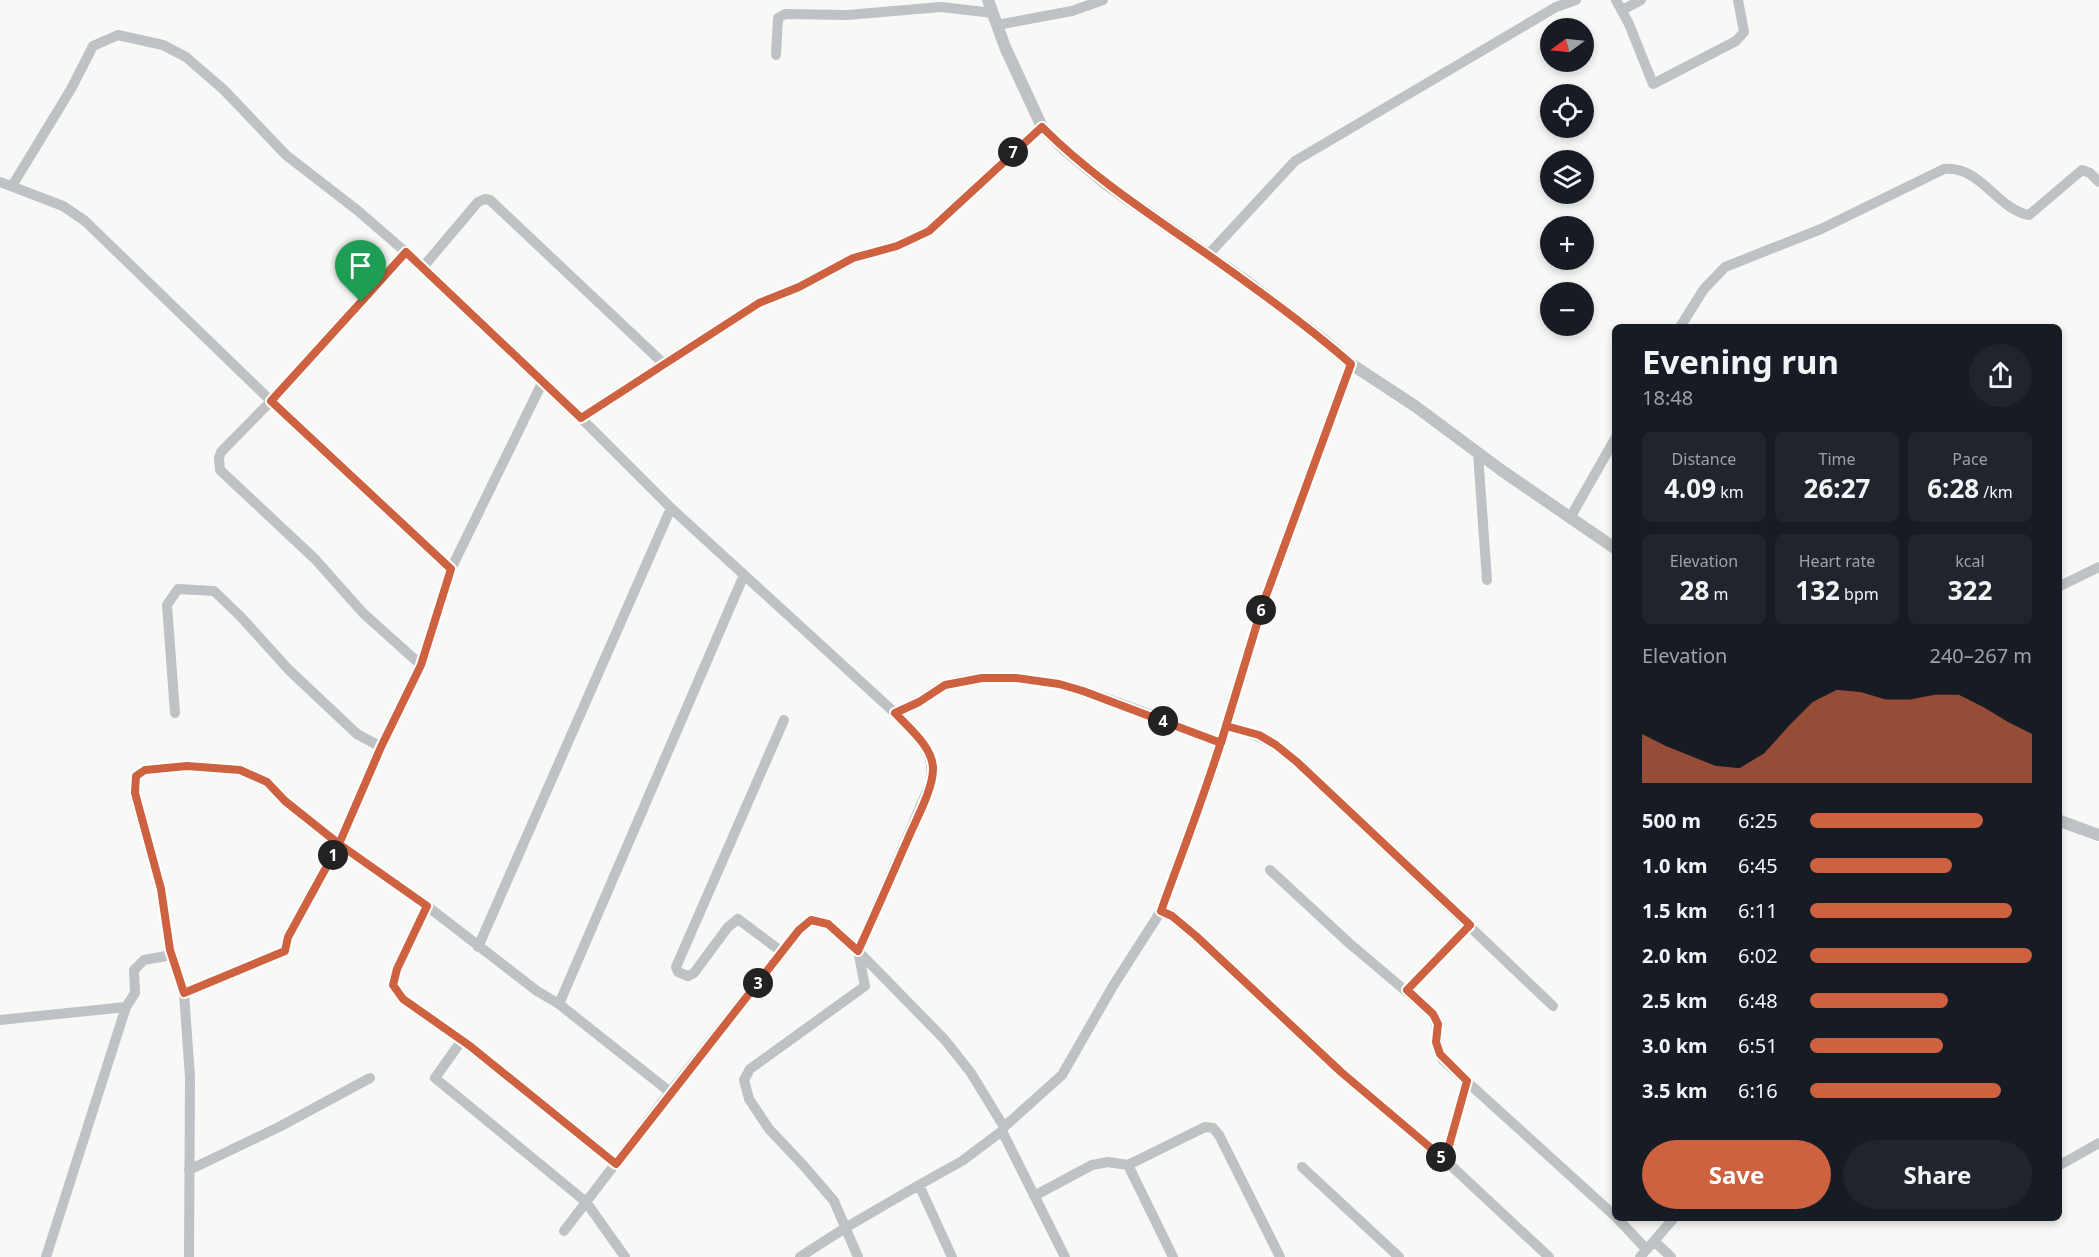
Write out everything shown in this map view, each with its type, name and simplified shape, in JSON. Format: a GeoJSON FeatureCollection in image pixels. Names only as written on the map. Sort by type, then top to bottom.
{"type":"FeatureCollection","features":[{"type":"Feature","properties":{"kind":"street"},"geometry":{"type":"LineString","coordinates":[[988,0],[1005,47],[1042,127],[1065,150],[1106,184],[1325,341],[1351,364],[1415,406],[1612,546]]}},
{"type":"Feature","properties":{"kind":"street"},"geometry":{"type":"LineString","coordinates":[[776,55],[777,18],[785,14],[847,15],[941,8],[995,19],[1072,11],[1103,0]]}},
{"type":"Feature","properties":{"kind":"street"},"geometry":{"type":"LineString","coordinates":[[1208,255],[1295,161],[1556,7],[1576,0]]}},
{"type":"Feature","properties":{"kind":"street"},"geometry":{"type":"LineString","coordinates":[[1641,0],[1619,5],[1653,84],[1736,41],[1744,32],[1738,0]]}},
{"type":"Feature","properties":{"kind":"street"},"geometry":{"type":"LineString","coordinates":[[12,186],[71,89],[93,46],[118,35],[164,45],[186,57],[224,90],[286,155],[357,210],[423,267],[543,381],[671,508],[895,713],[924,747],[930,755],[933,769],[930,784],[858,951],[865,986],[750,1069],[744,1080],[749,1099],[769,1129],[834,1201],[858,1257]]}},
{"type":"Feature","properties":{"kind":"street"},"geometry":{"type":"LineString","coordinates":[[581,418],[759,303],[799,287],[853,258],[897,246],[929,231],[1042,127]]}},
{"type":"Feature","properties":{"kind":"street"},"geometry":{"type":"LineString","coordinates":[[1682,324],[1704,289],[1725,267],[1821,229],[1944,169],[1956,168],[1978,179],[2018,213],[2029,215],[2082,170],[2090,173],[2099,182]]}},
{"type":"Feature","properties":{"kind":"street"},"geometry":{"type":"LineString","coordinates":[[0,182],[63,206],[85,221],[271,401],[451,569]]}},
{"type":"Feature","properties":{"kind":"street"},"geometry":{"type":"LineString","coordinates":[[423,267],[478,202],[485,199],[490,200],[664,364]]}},
{"type":"Feature","properties":{"kind":"street"},"geometry":{"type":"LineString","coordinates":[[406,252],[271,401],[221,452],[218,465],[220,470],[315,559],[363,614],[421,665]]}},
{"type":"Feature","properties":{"kind":"street"},"geometry":{"type":"LineString","coordinates":[[800,1257],[845,1228],[962,1161],[1003,1129],[1062,1076],[1113,986],[1161,911],[1221,743],[1263,604],[1351,364]]}},
{"type":"Feature","properties":{"kind":"street"},"geometry":{"type":"LineString","coordinates":[[184,993],[285,951],[288,937],[339,844],[381,747],[421,665],[451,569],[543,381]]}},
{"type":"Feature","properties":{"kind":"street"},"geometry":{"type":"LineString","coordinates":[[1570,518],[1612,444]]}},
{"type":"Feature","properties":{"kind":"street"},"geometry":{"type":"LineString","coordinates":[[1478,453],[1487,580]]}},
{"type":"Feature","properties":{"kind":"street"},"geometry":{"type":"LineString","coordinates":[[477,947],[671,508]]}},
{"type":"Feature","properties":{"kind":"street"},"geometry":{"type":"LineString","coordinates":[[2062,585],[2099,567]]}},
{"type":"Feature","properties":{"kind":"street"},"geometry":{"type":"LineString","coordinates":[[559,1004],[744,575]]}},
{"type":"Feature","properties":{"kind":"street"},"geometry":{"type":"LineString","coordinates":[[175,713],[167,605],[178,589],[214,591],[289,670],[357,734],[381,747]]}},
{"type":"Feature","properties":{"kind":"street"},"geometry":{"type":"LineString","coordinates":[[895,713],[919,702],[945,685],[982,678],[1016,678],[1059,684],[1083,691],[1221,743]]}},
{"type":"Feature","properties":{"kind":"street"},"geometry":{"type":"LineString","coordinates":[[783,952],[738,919],[728,927],[694,973],[688,976],[678,972],[676,967],[784,720]]}},
{"type":"Feature","properties":{"kind":"street"},"geometry":{"type":"LineString","coordinates":[[1226,726],[1259,735],[1297,762],[1553,1006]]}},
{"type":"Feature","properties":{"kind":"street"},"geometry":{"type":"LineString","coordinates":[[189,1257],[190,1077],[184,993],[170,950],[161,889],[135,793],[136,776],[145,770],[187,766],[240,770],[267,782],[285,801],[339,844],[427,906],[477,947],[537,991],[559,1004],[670,1092]]}},
{"type":"Feature","properties":{"kind":"street"},"geometry":{"type":"LineString","coordinates":[[2062,822],[2099,835]]}},
{"type":"Feature","properties":{"kind":"street"},"geometry":{"type":"LineString","coordinates":[[1270,870],[1349,943],[1433,1014],[1438,1024],[1436,1042],[1440,1054],[1612,1213]]}},
{"type":"Feature","properties":{"kind":"street"},"geometry":{"type":"LineString","coordinates":[[427,906],[397,969],[393,985],[403,999],[462,1040],[616,1164]]}},
{"type":"Feature","properties":{"kind":"street"},"geometry":{"type":"LineString","coordinates":[[1161,911],[1172,916],[1196,936],[1341,1072],[1445,1160],[1549,1257]]}},
{"type":"Feature","properties":{"kind":"street"},"geometry":{"type":"LineString","coordinates":[[564,1231],[670,1092],[799,930],[811,920],[828,924],[858,951],[945,1040],[971,1073],[1003,1129],[1065,1257]]}},
{"type":"Feature","properties":{"kind":"street"},"geometry":{"type":"LineString","coordinates":[[1407,990],[1470,925]]}},
{"type":"Feature","properties":{"kind":"street"},"geometry":{"type":"LineString","coordinates":[[46,1257],[126,1007],[135,993],[134,970],[144,960],[166,956],[170,950]]}},
{"type":"Feature","properties":{"kind":"street"},"geometry":{"type":"LineString","coordinates":[[0,1020],[126,1007]]}},
{"type":"Feature","properties":{"kind":"street"},"geometry":{"type":"LineString","coordinates":[[462,1040],[435,1078],[586,1202],[625,1257]]}},
{"type":"Feature","properties":{"kind":"street"},"geometry":{"type":"LineString","coordinates":[[189,1170],[279,1127],[369,1078]]}},
{"type":"Feature","properties":{"kind":"street"},"geometry":{"type":"LineString","coordinates":[[1445,1160],[1467,1081]]}},
{"type":"Feature","properties":{"kind":"street"},"geometry":{"type":"LineString","coordinates":[[1034,1196],[1092,1165],[1108,1162],[1128,1165],[1205,1127],[1213,1128],[1219,1135],[1280,1257]]}},
{"type":"Feature","properties":{"kind":"street"},"geometry":{"type":"LineString","coordinates":[[2062,1164],[2099,1143]]}},
{"type":"Feature","properties":{"kind":"street"},"geometry":{"type":"LineString","coordinates":[[1128,1165],[1173,1257]]}},
{"type":"Feature","properties":{"kind":"street"},"geometry":{"type":"LineString","coordinates":[[1302,1167],[1399,1257]]}},
{"type":"Feature","properties":{"kind":"street"},"geometry":{"type":"LineString","coordinates":[[919,1185],[952,1257]]}},
{"type":"Feature","properties":{"kind":"street"},"geometry":{"type":"LineString","coordinates":[[1620,1221],[1647,1249],[1671,1257]]}},
{"type":"Feature","properties":{"kind":"street"},"geometry":{"type":"LineString","coordinates":[[1647,1249],[1671,1221]]}},
{"type":"Feature","properties":{"kind":"route"},"geometry":{"type":"LineString","coordinates":[[361,302],[271,401],[451,569],[421,665],[381,747],[339,844],[288,937],[285,951],[261,959],[184,993],[170,950],[161,889],[135,793],[136,776],[145,770],[187,766],[240,770],[267,782],[285,801],[339,844],[427,906],[397,969],[393,985],[403,999],[470,1046],[616,1164],[670,1092],[799,930],[811,920],[828,924],[858,951],[918,816],[933,769],[930,755],[895,713],[919,702],[945,685],[982,678],[1016,678],[1059,684],[1083,691],[1221,743],[1226,726],[1259,735],[1276,745],[1322,783],[1470,925],[1407,990],[1437,1020],[1437,1048],[1443,1060],[1467,1081],[1445,1160],[1341,1072],[1196,936],[1172,916],[1161,911],[1209,782],[1221,743],[1226,726],[1263,604],[1351,364],[1325,341],[1246,281],[1106,184],[1065,150],[1042,127],[929,231],[897,246],[853,258],[799,287],[759,303],[581,418],[406,252],[361,302]]}}]}
